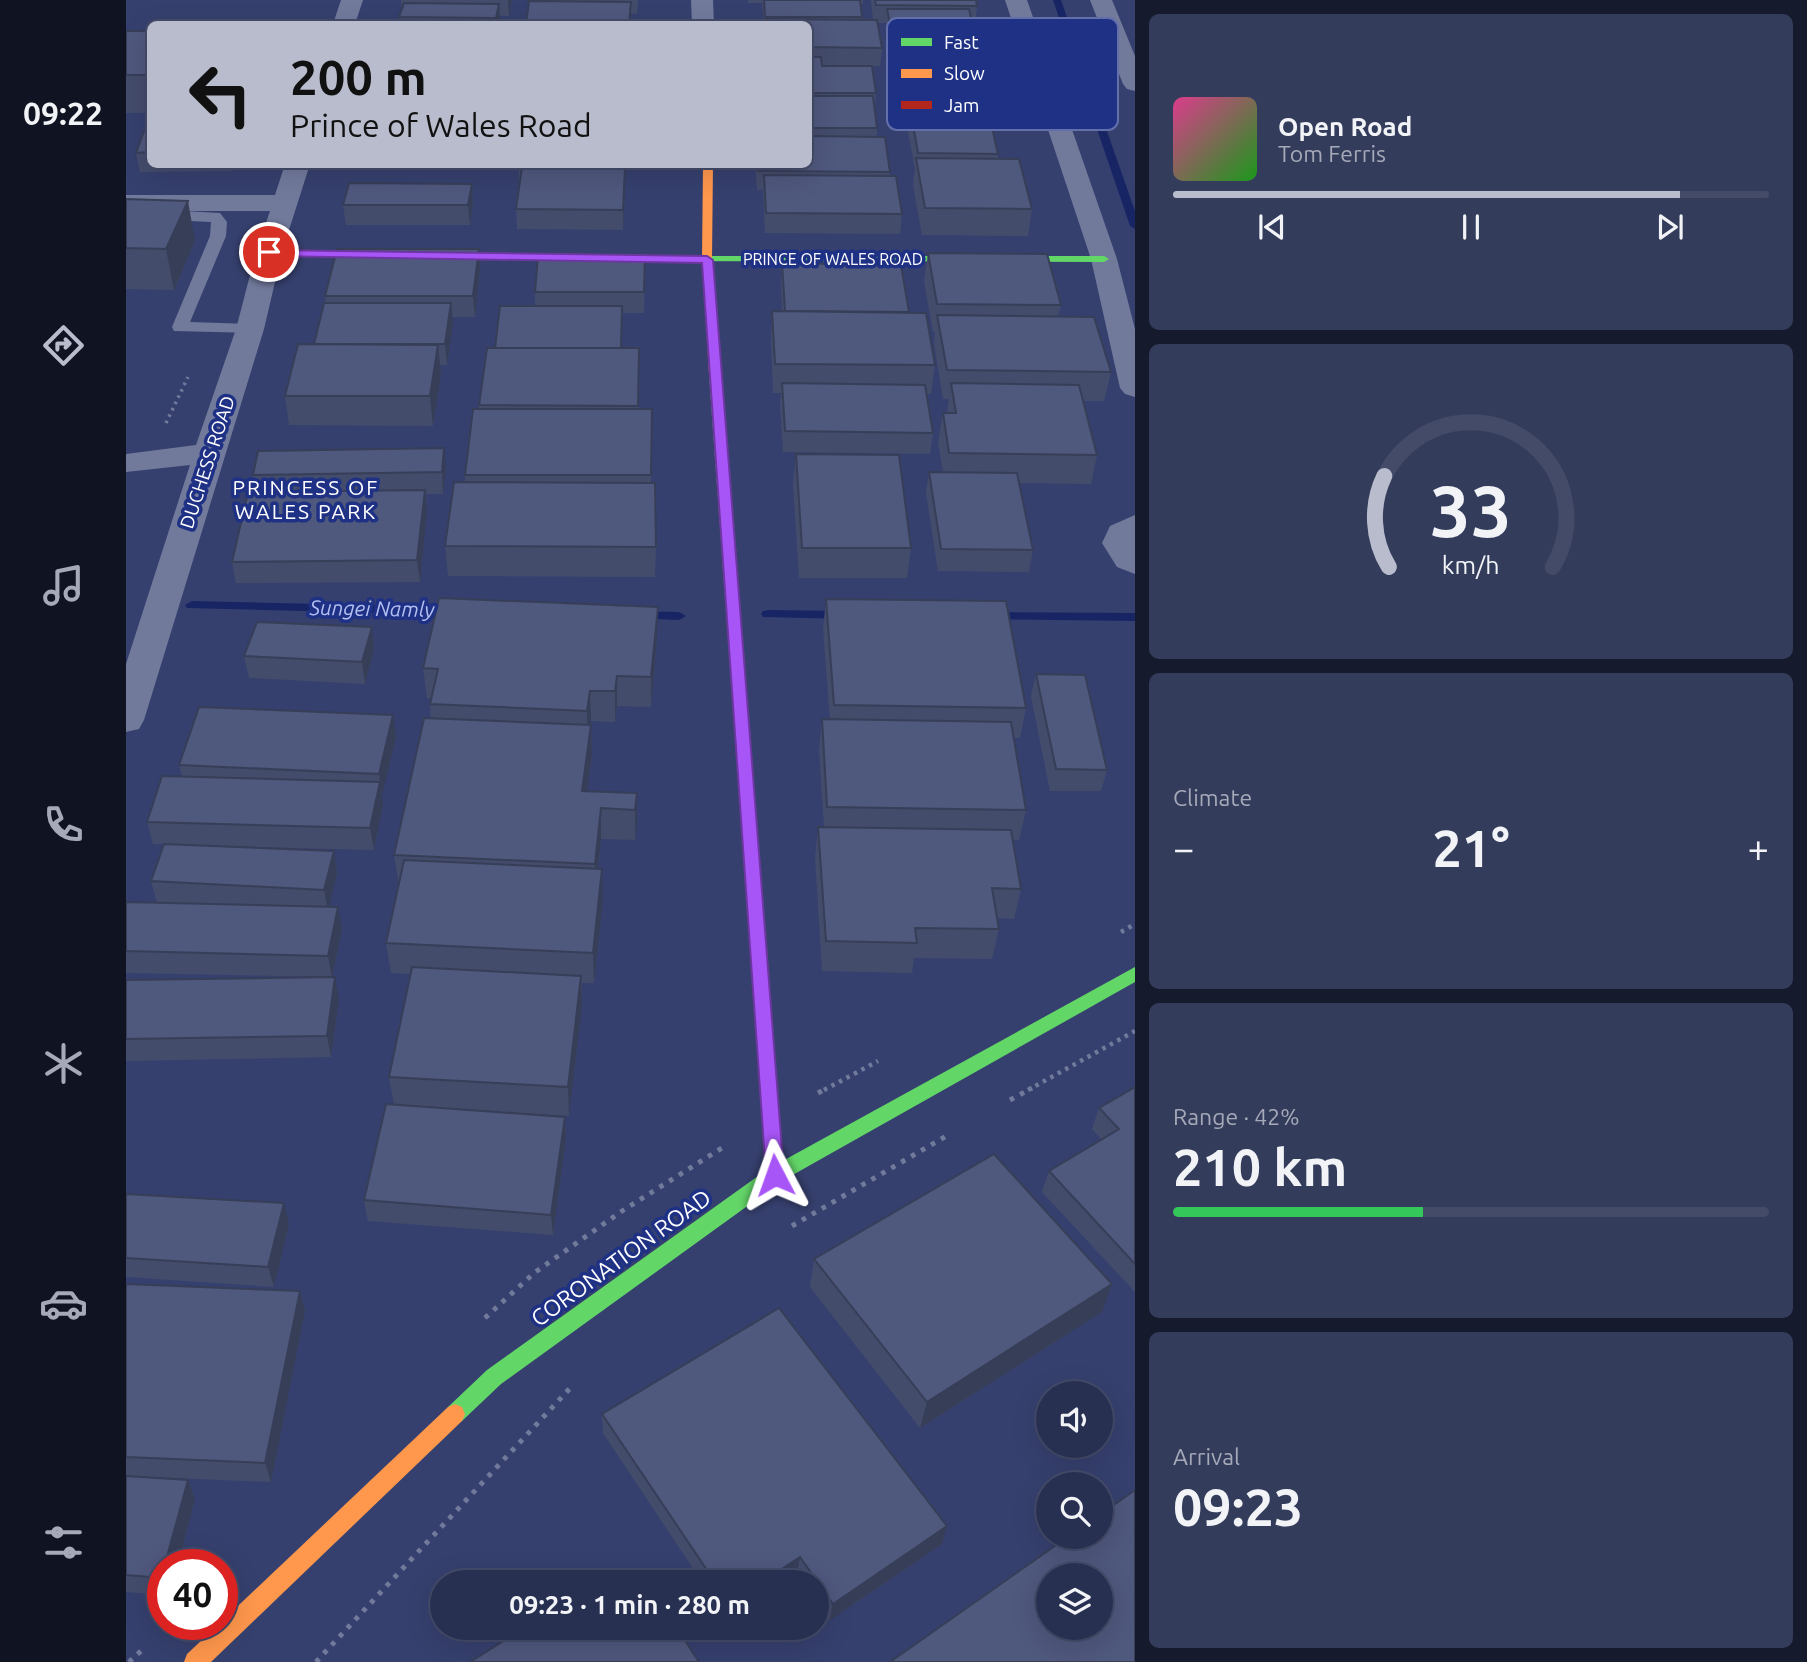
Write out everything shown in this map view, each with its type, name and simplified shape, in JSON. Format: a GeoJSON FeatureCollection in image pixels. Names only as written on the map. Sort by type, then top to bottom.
{"type":"FeatureCollection","features":[{"type":"Feature","properties":{"kind":"street"},"geometry":{"type":"LineString","coordinates":[[345,21],[352,0]]}},
{"type":"Feature","properties":{"kind":"street"},"geometry":{"type":"LineString","coordinates":[[702,0],[703,21]]}},
{"type":"Feature","properties":{"kind":"street"},"geometry":{"type":"LineString","coordinates":[[1017,0],[1023,18]]}},
{"type":"Feature","properties":{"kind":"street"},"geometry":{"type":"LineString","coordinates":[[1101,0],[1108,18]]}},
{"type":"Feature","properties":{"kind":"street"},"geometry":{"type":"LineString","coordinates":[[1118,42],[1135,83]]}},
{"type":"Feature","properties":{"kind":"street"},"geometry":{"type":"LineString","coordinates":[[1061,130],[1104,259],[1135,388]]}},
{"type":"Feature","properties":{"kind":"street","name":"DUCHESS ROAD"},"geometry":{"type":"LineString","coordinates":[[126,720],[250,330],[269,252],[297,168]]}},
{"type":"Feature","properties":{"kind":"street"},"geometry":{"type":"LineString","coordinates":[[708,168],[707,260],[775,1175]]}},
{"type":"Feature","properties":{"kind":"street"},"geometry":{"type":"LineString","coordinates":[[126,203],[285,203]]}},
{"type":"Feature","properties":{"kind":"street","name":"PRINCE OF WALES ROAD"},"geometry":{"type":"LineString","coordinates":[[269,252],[707,260],[1104,259]]}},
{"type":"Feature","properties":{"kind":"street"},"geometry":{"type":"LineString","coordinates":[[126,463],[209,453]]}},
{"type":"Feature","properties":{"kind":"street"},"geometry":{"type":"LineString","coordinates":[[1135,525],[1123,531],[1118,537],[1117,546],[1122,555],[1135,564]]}},
{"type":"Feature","properties":{"kind":"street","name":"CORONATION ROAD"},"geometry":{"type":"LineString","coordinates":[[195,1662],[494,1377],[775,1175],[1135,974]]}},
{"type":"Feature","properties":{"kind":"lane"},"geometry":{"type":"LineString","coordinates":[[126,213],[215,216],[219,222],[218,236],[180,327],[250,330]]}},
{"type":"Feature","properties":{"kind":"path"},"geometry":{"type":"LineString","coordinates":[[1007,1102],[1135,1031]]}},
{"type":"Feature","properties":{"kind":"path"},"geometry":{"type":"LineString","coordinates":[[780,1233],[960,1128]]}},
{"type":"Feature","properties":{"kind":"path"},"geometry":{"type":"LineString","coordinates":[[316,1662],[433,1533],[580,1378]]}},
{"type":"Feature","properties":{"kind":"building"},"geometry":{"type":"Polygon","coordinates":[[[764,0],[860,0],[862,17],[765,17],[764,0]]]}},
{"type":"Feature","properties":{"kind":"building"},"geometry":{"type":"Polygon","coordinates":[[[875,0],[976,0],[977,6],[876,5],[875,0]]]}},
{"type":"Feature","properties":{"kind":"building"},"geometry":{"type":"Polygon","coordinates":[[[529,1],[631,2],[629,21],[526,21],[529,1]]]}},
{"type":"Feature","properties":{"kind":"building"},"geometry":{"type":"Polygon","coordinates":[[[404,3],[499,4],[496,18],[399,17],[404,3]]]}},
{"type":"Feature","properties":{"kind":"building"},"geometry":{"type":"Polygon","coordinates":[[[887,9],[969,9],[971,18],[889,18],[887,9]]]}},
{"type":"Feature","properties":{"kind":"building"},"geometry":{"type":"Polygon","coordinates":[[[877,20],[882,48],[812,47],[812,21],[765,21],[877,20]]]}},
{"type":"Feature","properties":{"kind":"building"},"geometry":{"type":"Polygon","coordinates":[[[126,31],[147,31],[147,75],[126,75],[126,31]]]}},
{"type":"Feature","properties":{"kind":"building"},"geometry":{"type":"Polygon","coordinates":[[[812,57],[821,57],[822,66],[872,66],[876,93],[812,93],[812,57]]]}},
{"type":"Feature","properties":{"kind":"building"},"geometry":{"type":"Polygon","coordinates":[[[812,96],[873,96],[877,128],[812,128],[812,96]]]}},
{"type":"Feature","properties":{"kind":"building"},"geometry":{"type":"Polygon","coordinates":[[[914,130],[993,130],[998,154],[918,153],[914,130]]]}},
{"type":"Feature","properties":{"kind":"building"},"geometry":{"type":"Polygon","coordinates":[[[144,131],[147,131],[147,152],[136,153],[144,131]]]}},
{"type":"Feature","properties":{"kind":"building"},"geometry":{"type":"Polygon","coordinates":[[[812,136],[885,137],[890,172],[758,171],[758,168],[812,168],[812,136]]]}},
{"type":"Feature","properties":{"kind":"building"},"geometry":{"type":"Polygon","coordinates":[[[916,158],[1019,159],[1032,209],[925,208],[916,158]]]}},
{"type":"Feature","properties":{"kind":"building"},"geometry":{"type":"Polygon","coordinates":[[[522,168],[625,168],[623,210],[516,209],[522,168]]]}},
{"type":"Feature","properties":{"kind":"building"},"geometry":{"type":"Polygon","coordinates":[[[764,175],[896,176],[902,214],[766,213],[764,175]]]}},
{"type":"Feature","properties":{"kind":"building"},"geometry":{"type":"Polygon","coordinates":[[[349,183],[472,184],[468,205],[343,205],[349,183]]]}},
{"type":"Feature","properties":{"kind":"building"},"geometry":{"type":"Polygon","coordinates":[[[126,199],[188,201],[166,249],[126,248],[126,199]]]}},
{"type":"Feature","properties":{"kind":"building"},"geometry":{"type":"Polygon","coordinates":[[[337,249],[479,249],[473,296],[325,296],[337,249]]]}},
{"type":"Feature","properties":{"kind":"building"},"geometry":{"type":"Polygon","coordinates":[[[928,253],[1047,254],[1061,305],[937,304],[928,253]]]}},
{"type":"Feature","properties":{"kind":"building"},"geometry":{"type":"Polygon","coordinates":[[[538,255],[645,255],[644,292],[535,292],[538,255]]]}},
{"type":"Feature","properties":{"kind":"building"},"geometry":{"type":"Polygon","coordinates":[[[782,263],[901,265],[909,312],[785,311],[782,263]]]}},
{"type":"Feature","properties":{"kind":"building"},"geometry":{"type":"Polygon","coordinates":[[[324,303],[451,303],[445,344],[314,344],[324,303]]]}},
{"type":"Feature","properties":{"kind":"building"},"geometry":{"type":"Polygon","coordinates":[[[500,306],[622,306],[621,348],[495,348],[500,306]]]}},
{"type":"Feature","properties":{"kind":"building"},"geometry":{"type":"Polygon","coordinates":[[[772,311],[926,313],[935,365],[775,364],[772,311]]]}},
{"type":"Feature","properties":{"kind":"building"},"geometry":{"type":"Polygon","coordinates":[[[937,315],[1094,317],[1111,372],[947,370],[937,315]]]}},
{"type":"Feature","properties":{"kind":"building"},"geometry":{"type":"Polygon","coordinates":[[[298,344],[438,345],[430,396],[285,396],[298,344]]]}},
{"type":"Feature","properties":{"kind":"building"},"geometry":{"type":"Polygon","coordinates":[[[487,348],[639,348],[638,406],[479,405],[487,348]]]}},
{"type":"Feature","properties":{"kind":"building"},"geometry":{"type":"Polygon","coordinates":[[[782,383],[925,385],[933,433],[785,431],[782,383]]]}},
{"type":"Feature","properties":{"kind":"building"},"geometry":{"type":"Polygon","coordinates":[[[951,383],[1079,385],[1097,455],[949,453],[943,413],[956,413],[951,383]]]}},
{"type":"Feature","properties":{"kind":"building"},"geometry":{"type":"Polygon","coordinates":[[[473,409],[652,409],[651,475],[465,475],[473,409]]]}},
{"type":"Feature","properties":{"kind":"building"},"geometry":{"type":"Polygon","coordinates":[[[444,448],[442,472],[253,475],[258,451],[444,448]]]}},
{"type":"Feature","properties":{"kind":"building"},"geometry":{"type":"Polygon","coordinates":[[[796,454],[899,455],[911,548],[802,548],[796,454]]]}},
{"type":"Feature","properties":{"kind":"building"},"geometry":{"type":"Polygon","coordinates":[[[929,472],[1017,473],[1033,550],[941,549],[929,472]]]}},
{"type":"Feature","properties":{"kind":"building"},"geometry":{"type":"Polygon","coordinates":[[[454,482],[655,483],[656,547],[445,546],[454,482]]]}},
{"type":"Feature","properties":{"kind":"building"},"geometry":{"type":"Polygon","coordinates":[[[425,490],[417,560],[232,562],[248,492],[425,490]]]}},
{"type":"Feature","properties":{"kind":"building"},"geometry":{"type":"Polygon","coordinates":[[[439,598],[658,607],[651,677],[617,676],[615,691],[590,691],[587,711],[430,704],[438,669],[423,668],[439,598]]]}},
{"type":"Feature","properties":{"kind":"building"},"geometry":{"type":"Polygon","coordinates":[[[826,599],[1006,601],[1026,708],[834,705],[826,599]]]}},
{"type":"Feature","properties":{"kind":"building"},"geometry":{"type":"Polygon","coordinates":[[[257,622],[372,627],[362,662],[244,656],[257,622]]]}},
{"type":"Feature","properties":{"kind":"building"},"geometry":{"type":"Polygon","coordinates":[[[1036,674],[1085,675],[1107,770],[1056,769],[1036,674]]]}},
{"type":"Feature","properties":{"kind":"building"},"geometry":{"type":"Polygon","coordinates":[[[199,707],[393,715],[379,774],[179,765],[199,707]]]}},
{"type":"Feature","properties":{"kind":"building"},"geometry":{"type":"Polygon","coordinates":[[[424,718],[591,725],[582,791],[637,793],[635,810],[601,808],[595,864],[394,855],[424,718]]]}},
{"type":"Feature","properties":{"kind":"building"},"geometry":{"type":"Polygon","coordinates":[[[822,719],[1011,722],[1026,810],[827,807],[822,719]]]}},
{"type":"Feature","properties":{"kind":"building"},"geometry":{"type":"Polygon","coordinates":[[[162,776],[380,782],[370,828],[147,822],[162,776]]]}},
{"type":"Feature","properties":{"kind":"building"},"geometry":{"type":"Polygon","coordinates":[[[818,827],[1011,830],[1021,889],[992,888],[999,929],[915,928],[917,943],[826,941],[818,827]]]}},
{"type":"Feature","properties":{"kind":"building"},"geometry":{"type":"Polygon","coordinates":[[[164,844],[334,851],[324,890],[151,881],[164,844]]]}},
{"type":"Feature","properties":{"kind":"building"},"geometry":{"type":"Polygon","coordinates":[[[404,860],[602,869],[593,953],[386,943],[404,860]]]}},
{"type":"Feature","properties":{"kind":"building"},"geometry":{"type":"Polygon","coordinates":[[[126,902],[338,907],[328,956],[126,951],[126,902]]]}},
{"type":"Feature","properties":{"kind":"building"},"geometry":{"type":"Polygon","coordinates":[[[412,967],[581,976],[568,1087],[389,1077],[412,967]]]}},
{"type":"Feature","properties":{"kind":"building"},"geometry":{"type":"Polygon","coordinates":[[[335,977],[327,1036],[126,1039],[126,980],[335,977]]]}},
{"type":"Feature","properties":{"kind":"building"},"geometry":{"type":"Polygon","coordinates":[[[1135,1087],[1135,1264],[1049,1171],[1119,1129],[1099,1108],[1135,1087]]]}},
{"type":"Feature","properties":{"kind":"building"},"geometry":{"type":"Polygon","coordinates":[[[386,1104],[565,1117],[551,1215],[364,1200],[386,1104]]]}},
{"type":"Feature","properties":{"kind":"building"},"geometry":{"type":"Polygon","coordinates":[[[994,1154],[1112,1284],[927,1402],[814,1259],[994,1154]]]}},
{"type":"Feature","properties":{"kind":"building"},"geometry":{"type":"Polygon","coordinates":[[[126,1194],[284,1203],[268,1267],[126,1258],[126,1194]]]}},
{"type":"Feature","properties":{"kind":"building"},"geometry":{"type":"Polygon","coordinates":[[[126,1284],[300,1291],[265,1463],[126,1457],[126,1284]]]}},
{"type":"Feature","properties":{"kind":"building"},"geometry":{"type":"Polygon","coordinates":[[[779,1308],[947,1526],[833,1604],[829,1598],[829,1570],[809,1570],[800,1557],[780,1570],[707,1570],[602,1414],[779,1308]]]}},
{"type":"Feature","properties":{"kind":"building"},"geometry":{"type":"Polygon","coordinates":[[[126,1476],[188,1480],[169,1549],[147,1549],[147,1577],[126,1575],[126,1476]]]}},
{"type":"Feature","properties":{"kind":"building"},"geometry":{"type":"Polygon","coordinates":[[[1135,1490],[1135,1662],[890,1662],[1051,1549],[1113,1549],[1113,1506],[1135,1490]]]}},
{"type":"Feature","properties":{"kind":"building"},"geometry":{"type":"Polygon","coordinates":[[[505,1640],[685,1640],[699,1662],[470,1662],[505,1640]]]}},
{"type":"Feature","properties":{"kind":"waterway","name":"Sungei Namly"},"geometry":{"type":"LineString","coordinates":[[1057,0],[1063,18]]}},
{"type":"Feature","properties":{"kind":"waterway","name":"Sungei Namly"},"geometry":{"type":"LineString","coordinates":[[1102,130],[1135,226]]}},
{"type":"Feature","properties":{"kind":"waterway","name":"Sungei Namly"},"geometry":{"type":"LineString","coordinates":[[192,605],[456,611]]}},
{"type":"Feature","properties":{"kind":"waterway","name":"Sungei Namly"},"geometry":{"type":"LineString","coordinates":[[768,614],[846,615]]}},
{"type":"Feature","properties":{"kind":"waterway","name":"Sungei Namly"},"geometry":{"type":"LineString","coordinates":[[635,615],[679,616]]}},
{"type":"Feature","properties":{"kind":"waterway","name":"Sungei Namly"},"geometry":{"type":"LineString","coordinates":[[987,616],[1135,617]]}},
{"type":"Feature","properties":{"kind":"traffic: fast"},"geometry":{"type":"LineString","coordinates":[[594,259],[1104,259]]}},
{"type":"Feature","properties":{"kind":"traffic: fast"},"geometry":{"type":"LineString","coordinates":[[715,374],[757,929]]}},
{"type":"Feature","properties":{"kind":"traffic: fast"},"geometry":{"type":"LineString","coordinates":[[455,1414],[494,1377],[775,1175],[1135,974]]}},
{"type":"Feature","properties":{"kind":"traffic: slow"},"geometry":{"type":"LineString","coordinates":[[708,168],[707,260],[715,374]]}},
{"type":"Feature","properties":{"kind":"traffic: slow"},"geometry":{"type":"LineString","coordinates":[[757,929],[775,1175]]}},
{"type":"Feature","properties":{"kind":"traffic: slow"},"geometry":{"type":"LineString","coordinates":[[195,1662],[455,1414]]}},
{"type":"Feature","properties":{"kind":"traffic: jam"},"geometry":{"type":"LineString","coordinates":[[269,252],[594,259]]}},
{"type":"Feature","properties":{"kind":"district","name":"PRINCESS OF WALES PARK"},"geometry":{"type":"Point","coordinates":[306,500]}},
{"type":"Feature","properties":{"kind":"route"},"geometry":{"type":"LineString","coordinates":[[269,252],[707,260],[775,1175]]}}]}
